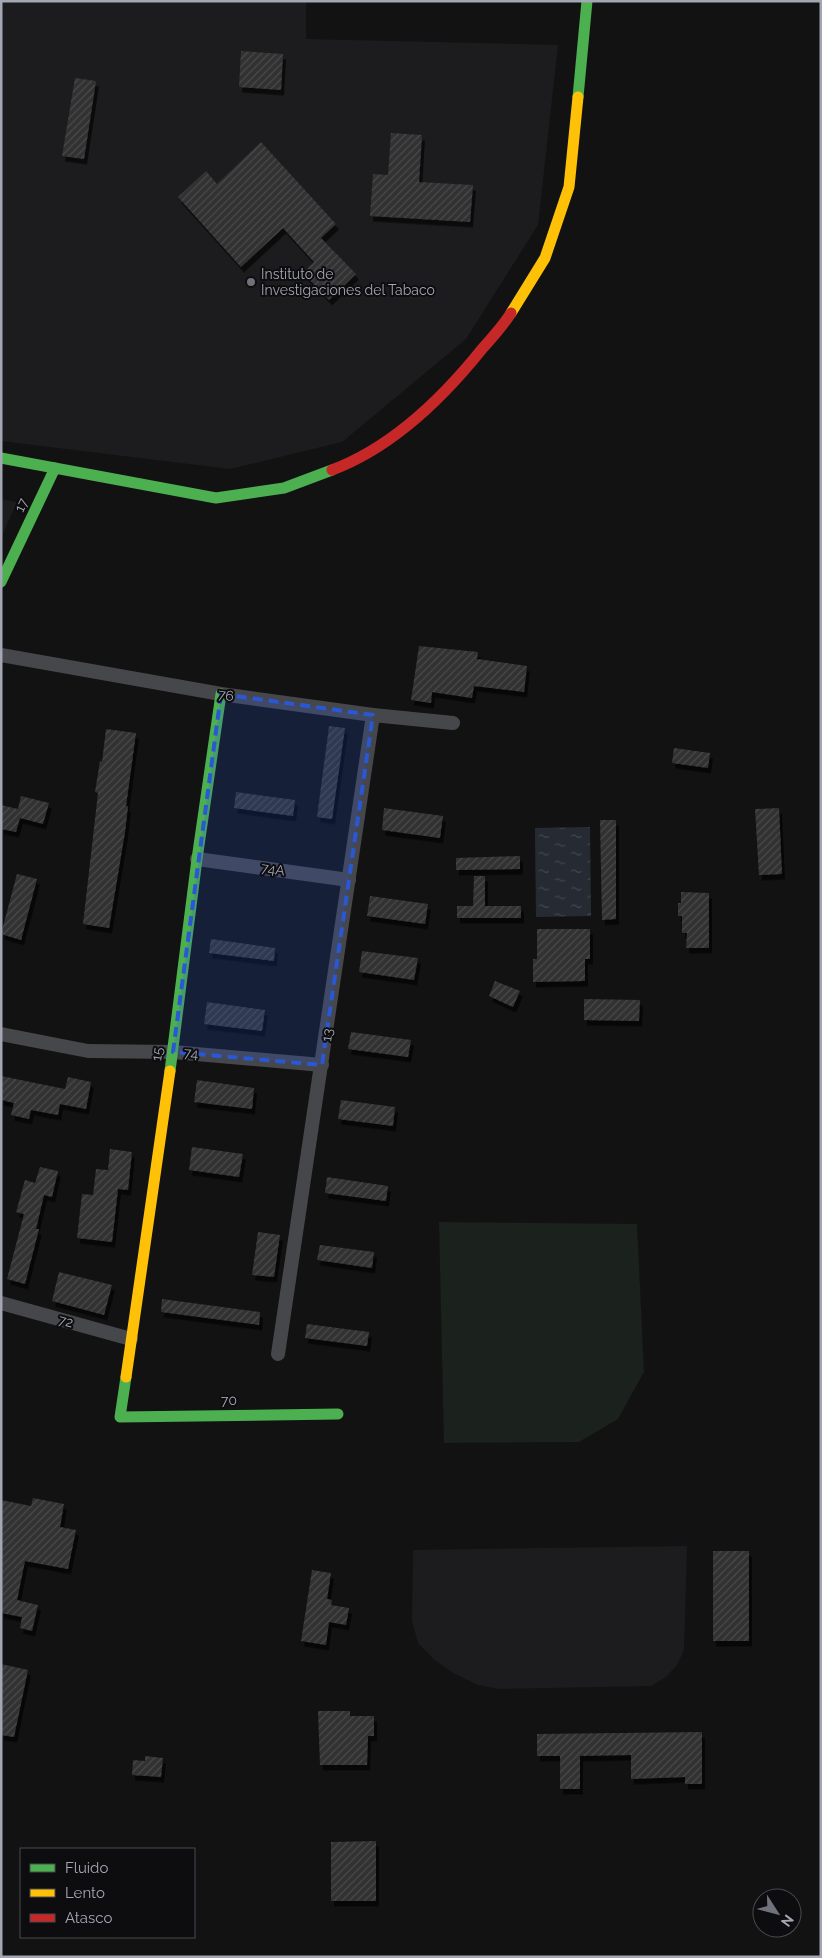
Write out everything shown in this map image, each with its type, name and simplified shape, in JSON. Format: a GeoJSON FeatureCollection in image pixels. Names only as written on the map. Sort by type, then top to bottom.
{"type":"FeatureCollection","features":[{"type":"Feature","properties":{"kind":"street"},"geometry":{"type":"LineString","coordinates":[[1,458],[216,498],[284,488],[356,461],[412,423],[463,373],[507,319],[544,258],[569,187],[587,1]]}},
{"type":"Feature","properties":{"kind":"street","name":"17"},"geometry":{"type":"LineString","coordinates":[[1,582],[55,468]]}},
{"type":"Feature","properties":{"kind":"street","name":"76"},"geometry":{"type":"LineString","coordinates":[[1,655],[221,694],[373,715],[452,723]]}},
{"type":"Feature","properties":{"kind":"street","name":"15"},"geometry":{"type":"LineString","coordinates":[[120,1416],[173,1052],[197,858],[221,694]]}},
{"type":"Feature","properties":{"kind":"street","name":"13"},"geometry":{"type":"LineString","coordinates":[[278,1354],[373,715]]}},
{"type":"Feature","properties":{"kind":"street","name":"74A"},"geometry":{"type":"LineString","coordinates":[[197,858],[349,880]]}},
{"type":"Feature","properties":{"kind":"street","name":"74"},"geometry":{"type":"LineString","coordinates":[[1,1034],[88,1052],[173,1052],[322,1065]]}},
{"type":"Feature","properties":{"kind":"street","name":"72"},"geometry":{"type":"LineString","coordinates":[[1,1303],[131,1339]]}},
{"type":"Feature","properties":{"kind":"street","name":"70"},"geometry":{"type":"LineString","coordinates":[[120,1416],[338,1414]]}},
{"type":"Feature","properties":{"kind":"highlighted area"},"geometry":{"type":"Polygon","coordinates":[[[221,694],[373,715],[322,1065],[173,1052],[221,694]]]}},
{"type":"Feature","properties":{"kind":"shaded area","name":"Instituto de Investigaciones del Tabaco"},"geometry":{"type":"Polygon","coordinates":[[[1,1],[306,1],[306,39],[558,45],[538,225],[466,339],[342,442],[230,469],[1,441],[1,1]]]}},
{"type":"Feature","properties":{"kind":"shaded area"},"geometry":{"type":"Polygon","coordinates":[[[1,499],[17,502],[1,538],[1,499]]]}},
{"type":"Feature","properties":{"kind":"shaded area"},"geometry":{"type":"Polygon","coordinates":[[[439,1222],[637,1224],[644,1372],[618,1419],[579,1442],[444,1443],[439,1222]]]}},
{"type":"Feature","properties":{"kind":"shaded area"},"geometry":{"type":"Polygon","coordinates":[[[687,1546],[684,1650],[677,1665],[666,1677],[651,1686],[500,1689],[478,1685],[453,1673],[435,1660],[418,1643],[412,1621],[413,1550],[687,1546]]]}},
{"type":"Feature","properties":{"kind":"water"},"geometry":{"type":"Polygon","coordinates":[[[590,827],[591,916],[536,917],[535,828],[590,827]]]}},
{"type":"Feature","properties":{"kind":"building"},"geometry":{"type":"Polygon","coordinates":[[[241,51],[283,54],[281,90],[239,87],[241,51]]]}},
{"type":"Feature","properties":{"kind":"building"},"geometry":{"type":"Polygon","coordinates":[[[75,78],[96,81],[84,159],[62,156],[75,78]]]}},
{"type":"Feature","properties":{"kind":"building"},"geometry":{"type":"Polygon","coordinates":[[[391,133],[422,135],[419,182],[473,185],[470,222],[370,216],[373,174],[388,175],[391,133]]]}},
{"type":"Feature","properties":{"kind":"building"},"geometry":{"type":"Polygon","coordinates":[[[261,142],[336,224],[321,238],[356,274],[329,300],[303,273],[314,262],[283,228],[241,267],[178,197],[206,171],[217,184],[261,142]]]}},
{"type":"Feature","properties":{"kind":"building"},"geometry":{"type":"Polygon","coordinates":[[[419,646],[478,652],[477,659],[527,666],[524,692],[474,686],[472,698],[432,692],[431,703],[411,700],[419,646]]]}},
{"type":"Feature","properties":{"kind":"building"},"geometry":{"type":"Polygon","coordinates":[[[329,726],[345,728],[332,819],[317,817],[329,726]]]}},
{"type":"Feature","properties":{"kind":"building"},"geometry":{"type":"Polygon","coordinates":[[[106,729],[136,733],[126,806],[128,806],[125,832],[109,928],[83,924],[98,793],[95,792],[100,761],[102,762],[106,729]]]}},
{"type":"Feature","properties":{"kind":"building"},"geometry":{"type":"Polygon","coordinates":[[[674,748],[710,753],[708,768],[672,763],[674,748]]]}},
{"type":"Feature","properties":{"kind":"building"},"geometry":{"type":"Polygon","coordinates":[[[236,792],[295,800],[293,816],[234,808],[236,792]]]}},
{"type":"Feature","properties":{"kind":"building"},"geometry":{"type":"Polygon","coordinates":[[[21,796],[49,803],[43,824],[20,818],[16,832],[1,829],[1,805],[18,809],[21,796]]]}},
{"type":"Feature","properties":{"kind":"building"},"geometry":{"type":"Polygon","coordinates":[[[384,808],[443,816],[440,838],[382,830],[384,808]]]}},
{"type":"Feature","properties":{"kind":"building"},"geometry":{"type":"Polygon","coordinates":[[[779,808],[782,874],[759,875],[755,809],[779,808]]]}},
{"type":"Feature","properties":{"kind":"building"},"geometry":{"type":"Polygon","coordinates":[[[600,820],[616,820],[616,919],[602,920],[600,820]]]}},
{"type":"Feature","properties":{"kind":"building"},"geometry":{"type":"Polygon","coordinates":[[[520,856],[520,869],[456,870],[456,858],[520,856]]]}},
{"type":"Feature","properties":{"kind":"building"},"geometry":{"type":"Polygon","coordinates":[[[17,874],[37,879],[21,940],[1,934],[17,874]]]}},
{"type":"Feature","properties":{"kind":"building"},"geometry":{"type":"Polygon","coordinates":[[[474,876],[485,876],[485,906],[521,906],[521,918],[457,918],[457,906],[473,906],[474,876]]]}},
{"type":"Feature","properties":{"kind":"building"},"geometry":{"type":"Polygon","coordinates":[[[681,892],[709,893],[709,948],[686,948],[687,933],[682,933],[682,916],[678,916],[678,903],[681,903],[681,892]]]}},
{"type":"Feature","properties":{"kind":"building"},"geometry":{"type":"Polygon","coordinates":[[[370,896],[428,904],[425,924],[367,916],[370,896]]]}},
{"type":"Feature","properties":{"kind":"building"},"geometry":{"type":"Polygon","coordinates":[[[537,929],[590,929],[590,959],[585,959],[585,981],[533,982],[533,959],[537,959],[537,929]]]}},
{"type":"Feature","properties":{"kind":"building"},"geometry":{"type":"Polygon","coordinates":[[[211,939],[275,948],[274,961],[209,953],[211,939]]]}},
{"type":"Feature","properties":{"kind":"building"},"geometry":{"type":"Polygon","coordinates":[[[362,951],[418,958],[414,980],[359,972],[362,951]]]}},
{"type":"Feature","properties":{"kind":"building"},"geometry":{"type":"Polygon","coordinates":[[[495,981],[520,991],[513,1007],[489,996],[495,981]]]}},
{"type":"Feature","properties":{"kind":"building"},"geometry":{"type":"Polygon","coordinates":[[[584,999],[640,1000],[639,1021],[584,1020],[584,999]]]}},
{"type":"Feature","properties":{"kind":"building"},"geometry":{"type":"Polygon","coordinates":[[[207,1002],[265,1010],[262,1031],[204,1024],[207,1002]]]}},
{"type":"Feature","properties":{"kind":"building"},"geometry":{"type":"Polygon","coordinates":[[[351,1032],[411,1040],[408,1057],[348,1049],[351,1032]]]}},
{"type":"Feature","properties":{"kind":"building"},"geometry":{"type":"Polygon","coordinates":[[[1,1076],[65,1089],[68,1077],[91,1082],[86,1109],[60,1104],[58,1115],[31,1110],[29,1119],[11,1115],[14,1103],[1,1100],[1,1076]]]}},
{"type":"Feature","properties":{"kind":"building"},"geometry":{"type":"Polygon","coordinates":[[[197,1080],[254,1088],[252,1109],[194,1102],[197,1080]]]}},
{"type":"Feature","properties":{"kind":"building"},"geometry":{"type":"Polygon","coordinates":[[[341,1100],[395,1107],[393,1126],[338,1119],[341,1100]]]}},
{"type":"Feature","properties":{"kind":"building"},"geometry":{"type":"Polygon","coordinates":[[[192,1147],[243,1154],[239,1177],[189,1170],[192,1147]]]}},
{"type":"Feature","properties":{"kind":"building"},"geometry":{"type":"Polygon","coordinates":[[[110,1149],[132,1152],[128,1190],[118,1189],[112,1242],[77,1238],[82,1194],[93,1195],[96,1169],[108,1170],[110,1149]]]}},
{"type":"Feature","properties":{"kind":"building"},"geometry":{"type":"Polygon","coordinates":[[[40,1167],[58,1171],[52,1197],[44,1195],[36,1229],[39,1229],[25,1284],[7,1279],[24,1214],[16,1212],[25,1180],[35,1183],[40,1167]]]}},
{"type":"Feature","properties":{"kind":"building"},"geometry":{"type":"Polygon","coordinates":[[[327,1177],[388,1186],[386,1201],[325,1193],[327,1177]]]}},
{"type":"Feature","properties":{"kind":"building"},"geometry":{"type":"Polygon","coordinates":[[[258,1232],[280,1235],[274,1277],[252,1275],[258,1232]]]}},
{"type":"Feature","properties":{"kind":"building"},"geometry":{"type":"Polygon","coordinates":[[[320,1245],[374,1252],[372,1268],[317,1260],[320,1245]]]}},
{"type":"Feature","properties":{"kind":"building"},"geometry":{"type":"Polygon","coordinates":[[[59,1272],[112,1285],[104,1315],[52,1301],[59,1272]]]}},
{"type":"Feature","properties":{"kind":"building"},"geometry":{"type":"Polygon","coordinates":[[[162,1299],[260,1312],[259,1325],[161,1312],[162,1299]]]}},
{"type":"Feature","properties":{"kind":"building"},"geometry":{"type":"Polygon","coordinates":[[[307,1324],[369,1332],[367,1346],[305,1338],[307,1324]]]}},
{"type":"Feature","properties":{"kind":"building"},"geometry":{"type":"Polygon","coordinates":[[[33,1498],[64,1504],[60,1527],[76,1530],[68,1569],[25,1561],[17,1600],[38,1605],[32,1631],[20,1628],[22,1617],[1,1613],[1,1500],[31,1506],[33,1498]]]}},
{"type":"Feature","properties":{"kind":"building"},"geometry":{"type":"Polygon","coordinates":[[[713,1551],[749,1551],[749,1641],[713,1641],[713,1551]]]}},
{"type":"Feature","properties":{"kind":"building"},"geometry":{"type":"Polygon","coordinates":[[[312,1570],[331,1573],[327,1599],[332,1600],[331,1605],[349,1608],[346,1625],[329,1622],[326,1645],[301,1641],[312,1570]]]}},
{"type":"Feature","properties":{"kind":"building"},"geometry":{"type":"Polygon","coordinates":[[[1,1664],[28,1670],[14,1737],[1,1735],[1,1664]]]}},
{"type":"Feature","properties":{"kind":"building"},"geometry":{"type":"Polygon","coordinates":[[[318,1711],[350,1711],[350,1716],[374,1716],[374,1736],[368,1736],[367,1765],[320,1765],[318,1711]]]}},
{"type":"Feature","properties":{"kind":"building"},"geometry":{"type":"Polygon","coordinates":[[[702,1732],[702,1784],[685,1784],[685,1777],[631,1779],[631,1755],[580,1756],[580,1789],[560,1789],[560,1756],[537,1756],[537,1734],[702,1732]]]}},
{"type":"Feature","properties":{"kind":"building"},"geometry":{"type":"Polygon","coordinates":[[[145,1756],[163,1758],[161,1777],[132,1775],[133,1760],[145,1761],[145,1756]]]}},
{"type":"Feature","properties":{"kind":"building"},"geometry":{"type":"Polygon","coordinates":[[[376,1841],[376,1901],[331,1901],[331,1842],[376,1841]]]}},
{"type":"Feature","properties":{"kind":"traffic: fast"},"geometry":{"type":"LineString","coordinates":[[578,97],[587,1]]}},
{"type":"Feature","properties":{"kind":"traffic: fast"},"geometry":{"type":"LineString","coordinates":[[1,458],[216,498],[284,488],[332,470]]}},
{"type":"Feature","properties":{"kind":"traffic: fast"},"geometry":{"type":"LineString","coordinates":[[1,582],[55,468]]}},
{"type":"Feature","properties":{"kind":"traffic: fast"},"geometry":{"type":"LineString","coordinates":[[170,1071],[197,859],[221,694]]}},
{"type":"Feature","properties":{"kind":"traffic: fast"},"geometry":{"type":"LineString","coordinates":[[126,1377],[120,1417],[338,1414]]}},
{"type":"Feature","properties":{"kind":"traffic: slow"},"geometry":{"type":"LineString","coordinates":[[511,313],[545,258],[569,187],[578,97]]}},
{"type":"Feature","properties":{"kind":"traffic: slow"},"geometry":{"type":"LineString","coordinates":[[126,1377],[170,1071]]}},
{"type":"Feature","properties":{"kind":"traffic: jam"},"geometry":{"type":"LineString","coordinates":[[332,470],[376,448],[415,420],[467,368],[511,313]]}},
{"type":"Feature","properties":{"kind":"place","name":"Instituto de Investigaciones del Tabaco"},"geometry":{"type":"Point","coordinates":[251,282]}}]}
